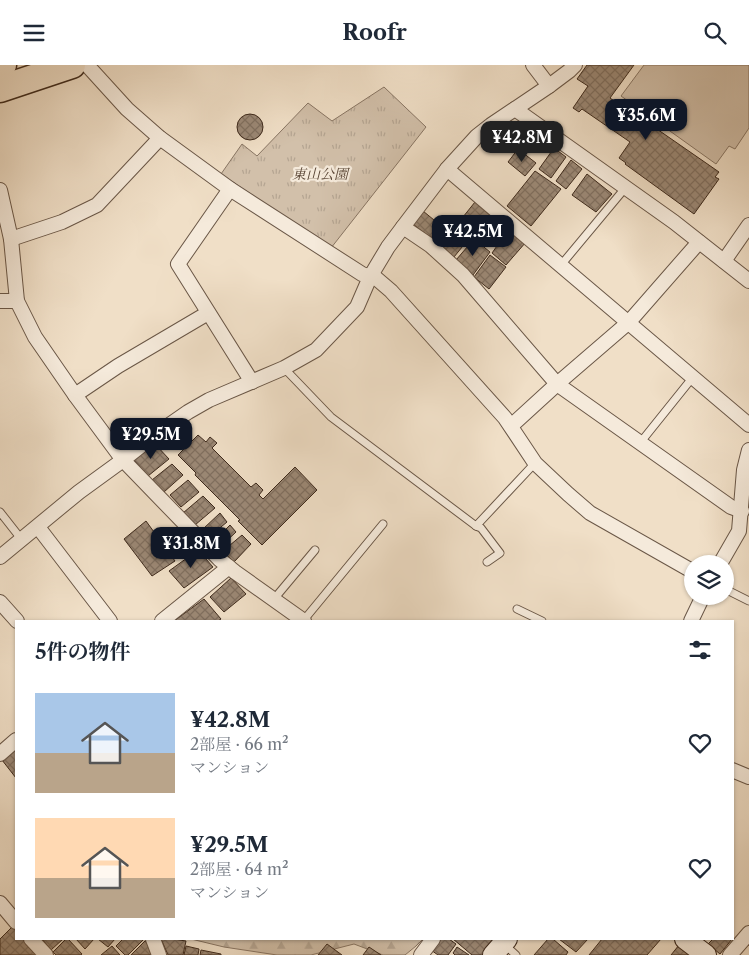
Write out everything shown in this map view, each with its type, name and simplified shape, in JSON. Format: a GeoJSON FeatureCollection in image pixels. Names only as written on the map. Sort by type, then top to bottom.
{"type":"FeatureCollection","features":[{"type":"Feature","properties":{"kind":"highway"},"geometry":{"type":"LineString","coordinates":[[0,89],[72,65]]}},
{"type":"Feature","properties":{"kind":"street"},"geometry":{"type":"LineString","coordinates":[[87,65],[127,109],[160,138],[230,189],[362,274],[377,279],[391,291],[485,395],[511,426],[535,463],[568,495],[590,513],[684,566]]}},
{"type":"Feature","properties":{"kind":"street"},"geometry":{"type":"LineString","coordinates":[[533,65],[549,86]]}},
{"type":"Feature","properties":{"kind":"street"},"geometry":{"type":"LineString","coordinates":[[0,557],[79,492],[188,412],[209,400],[284,368],[316,349],[358,307],[370,277],[388,247],[447,169],[476,136],[549,86],[575,65]]}},
{"type":"Feature","properties":{"kind":"street"},"geometry":{"type":"LineString","coordinates":[[515,109],[674,222],[749,281]]}},
{"type":"Feature","properties":{"kind":"street"},"geometry":{"type":"LineString","coordinates":[[11,239],[62,222],[97,205],[160,138]]}},
{"type":"Feature","properties":{"kind":"street"},"geometry":{"type":"LineString","coordinates":[[447,169],[749,425]]}},
{"type":"Feature","properties":{"kind":"street"},"geometry":{"type":"LineString","coordinates":[[230,189],[178,264],[252,382]]}},
{"type":"Feature","properties":{"kind":"street"},"geometry":{"type":"LineString","coordinates":[[0,190],[11,239],[17,301],[35,337],[75,395],[123,460],[219,559],[303,620]]}},
{"type":"Feature","properties":{"kind":"street"},"geometry":{"type":"LineString","coordinates":[[724,261],[749,225]]}},
{"type":"Feature","properties":{"kind":"street"},"geometry":{"type":"LineString","coordinates":[[402,227],[431,246],[463,275],[557,384],[731,507],[742,511]]}},
{"type":"Feature","properties":{"kind":"street"},"geometry":{"type":"LineString","coordinates":[[511,426],[629,322],[699,242]]}},
{"type":"Feature","properties":{"kind":"street"},"geometry":{"type":"LineString","coordinates":[[0,301],[17,301]]}},
{"type":"Feature","properties":{"kind":"street"},"geometry":{"type":"LineString","coordinates":[[75,395],[118,366],[208,313]]}},
{"type":"Feature","properties":{"kind":"street"},"geometry":{"type":"LineString","coordinates":[[725,555],[739,531],[744,470],[749,450]]}},
{"type":"Feature","properties":{"kind":"street"},"geometry":{"type":"LineString","coordinates":[[38,527],[109,620]]}},
{"type":"Feature","properties":{"kind":"street"},"geometry":{"type":"LineString","coordinates":[[163,620],[229,567]]}},
{"type":"Feature","properties":{"kind":"street"},"geometry":{"type":"LineString","coordinates":[[0,601],[17,620]]}},
{"type":"Feature","properties":{"kind":"street"},"geometry":{"type":"LineString","coordinates":[[691,620],[699,605]]}},
{"type":"Feature","properties":{"kind":"street"},"geometry":{"type":"LineString","coordinates":[[0,754],[15,741]]}},
{"type":"Feature","properties":{"kind":"street"},"geometry":{"type":"LineString","coordinates":[[734,771],[749,777]]}},
{"type":"Feature","properties":{"kind":"street"},"geometry":{"type":"LineString","coordinates":[[5,907],[15,921]]}},
{"type":"Feature","properties":{"kind":"street"},"geometry":{"type":"LineString","coordinates":[[730,955],[749,933]]}},
{"type":"Feature","properties":{"kind":"street"},"geometry":{"type":"LineString","coordinates":[[32,940],[46,955]]}},
{"type":"Feature","properties":{"kind":"street"},"geometry":{"type":"LineString","coordinates":[[152,940],[159,955]]}},
{"type":"Feature","properties":{"kind":"street"},"geometry":{"type":"LineString","coordinates":[[421,955],[432,940]]}},
{"type":"Feature","properties":{"kind":"street"},"geometry":{"type":"LineString","coordinates":[[686,940],[706,955]]}},
{"type":"Feature","properties":{"kind":"lane"},"geometry":{"type":"LineString","coordinates":[[561,265],[626,187]]}},
{"type":"Feature","properties":{"kind":"lane"},"geometry":{"type":"LineString","coordinates":[[284,368],[331,417],[480,528],[500,553],[487,562]]}},
{"type":"Feature","properties":{"kind":"lane"},"geometry":{"type":"LineString","coordinates":[[640,443],[694,377]]}},
{"type":"Feature","properties":{"kind":"lane"},"geometry":{"type":"LineString","coordinates":[[476,526],[535,463]]}},
{"type":"Feature","properties":{"kind":"lane"},"geometry":{"type":"LineString","coordinates":[[0,512],[22,540]]}},
{"type":"Feature","properties":{"kind":"lane"},"geometry":{"type":"LineString","coordinates":[[305,620],[383,524]]}},
{"type":"Feature","properties":{"kind":"lane"},"geometry":{"type":"LineString","coordinates":[[274,599],[314,550]]}},
{"type":"Feature","properties":{"kind":"lane"},"geometry":{"type":"LineString","coordinates":[[734,594],[749,601]]}},
{"type":"Feature","properties":{"kind":"lane"},"geometry":{"type":"LineString","coordinates":[[517,609],[527,618]]}},
{"type":"Feature","properties":{"kind":"green space"},"geometry":{"type":"Polygon","coordinates":[[[644,65],[749,65],[749,128],[735,149],[729,146],[716,164],[621,96],[644,65]]]}},
{"type":"Feature","properties":{"kind":"green space","name":"東山公園"},"geometry":{"type":"Polygon","coordinates":[[[384,87],[426,127],[331,248],[221,174],[242,144],[257,156],[308,103],[332,121],[384,87]]]}},
{"type":"Feature","properties":{"kind":"green space"},"geometry":{"type":"Polygon","coordinates":[[[195,940],[422,940],[405,955],[383,955],[354,944],[311,955],[277,955],[224,947],[195,940]]]}},
{"type":"Feature","properties":{"kind":"building"},"geometry":{"type":"Polygon","coordinates":[[[587,65],[634,65],[610,98],[719,172],[715,177],[719,179],[694,214],[619,158],[630,142],[582,109],[579,112],[573,108],[588,86],[577,79],[587,65]]]}},
{"type":"Feature","properties":{"kind":"building"},"geometry":{"type":"Polygon","coordinates":[[[250,114],[259,118],[263,127],[259,136],[250,140],[241,136],[237,127],[241,118],[250,114]]]}},
{"type":"Feature","properties":{"kind":"building"},"geometry":{"type":"Polygon","coordinates":[[[554,148],[566,157],[551,178],[539,169],[554,148]]]}},
{"type":"Feature","properties":{"kind":"building"},"geometry":{"type":"Polygon","coordinates":[[[518,149],[536,163],[525,176],[508,162],[518,149]]]}},
{"type":"Feature","properties":{"kind":"building"},"geometry":{"type":"Polygon","coordinates":[[[571,160],[582,169],[566,189],[556,181],[571,160]]]}},
{"type":"Feature","properties":{"kind":"building"},"geometry":{"type":"Polygon","coordinates":[[[535,171],[561,189],[531,226],[507,206],[535,171]]]}},
{"type":"Feature","properties":{"kind":"building"},"geometry":{"type":"Polygon","coordinates":[[[587,174],[612,194],[596,212],[572,195],[587,174]]]}},
{"type":"Feature","properties":{"kind":"building"},"geometry":{"type":"Polygon","coordinates":[[[475,202],[491,215],[475,235],[459,222],[475,202]]]}},
{"type":"Feature","properties":{"kind":"building"},"geometry":{"type":"Polygon","coordinates":[[[423,211],[445,229],[435,242],[413,224],[423,211]]]}},
{"type":"Feature","properties":{"kind":"building"},"geometry":{"type":"Polygon","coordinates":[[[456,225],[471,236],[454,257],[439,245],[456,225]]]}},
{"type":"Feature","properties":{"kind":"building"},"geometry":{"type":"Polygon","coordinates":[[[509,229],[526,242],[506,265],[492,253],[509,229]]]}},
{"type":"Feature","properties":{"kind":"building"},"geometry":{"type":"Polygon","coordinates":[[[474,239],[490,252],[473,275],[456,260],[474,239]]]}},
{"type":"Feature","properties":{"kind":"building"},"geometry":{"type":"Polygon","coordinates":[[[490,255],[506,267],[489,289],[474,277],[490,255]]]}},
{"type":"Feature","properties":{"kind":"building"},"geometry":{"type":"Polygon","coordinates":[[[198,435],[206,442],[210,437],[217,443],[212,448],[251,487],[256,483],[263,490],[259,495],[263,499],[295,467],[317,490],[262,545],[178,455],[198,435]]]}},
{"type":"Feature","properties":{"kind":"building"},"geometry":{"type":"Polygon","coordinates":[[[155,444],[169,459],[148,476],[133,459],[155,444]]]}},
{"type":"Feature","properties":{"kind":"building"},"geometry":{"type":"Polygon","coordinates":[[[172,464],[183,475],[164,492],[152,480],[172,464]]]}},
{"type":"Feature","properties":{"kind":"building"},"geometry":{"type":"Polygon","coordinates":[[[188,480],[199,492],[181,507],[170,495],[188,480]]]}},
{"type":"Feature","properties":{"kind":"building"},"geometry":{"type":"Polygon","coordinates":[[[203,496],[215,508],[195,525],[183,513],[203,496]]]}},
{"type":"Feature","properties":{"kind":"building"},"geometry":{"type":"Polygon","coordinates":[[[220,513],[227,522],[210,536],[203,529],[220,513]]]}},
{"type":"Feature","properties":{"kind":"building"},"geometry":{"type":"Polygon","coordinates":[[[146,521],[175,561],[152,576],[124,539],[146,521]]]}},
{"type":"Feature","properties":{"kind":"building"},"geometry":{"type":"Polygon","coordinates":[[[230,525],[236,532],[220,547],[214,541],[230,525]]]}},
{"type":"Feature","properties":{"kind":"building"},"geometry":{"type":"Polygon","coordinates":[[[242,535],[251,544],[234,562],[223,551],[242,535]]]}},
{"type":"Feature","properties":{"kind":"building"},"geometry":{"type":"Polygon","coordinates":[[[198,550],[213,567],[184,588],[169,571],[198,550]]]}},
{"type":"Feature","properties":{"kind":"building"},"geometry":{"type":"Polygon","coordinates":[[[231,578],[246,594],[224,612],[210,597],[231,578]]]}},
{"type":"Feature","properties":{"kind":"building"},"geometry":{"type":"Polygon","coordinates":[[[204,599],[221,619],[220,620],[175,620],[204,599]]]}},
{"type":"Feature","properties":{"kind":"building"},"geometry":{"type":"Polygon","coordinates":[[[15,749],[15,777],[2,760],[15,749]]]}},
{"type":"Feature","properties":{"kind":"building"},"geometry":{"type":"Polygon","coordinates":[[[13,926],[15,928],[15,940],[25,940],[37,955],[0,955],[0,939],[13,926]]]}},
{"type":"Feature","properties":{"kind":"building"},"geometry":{"type":"Polygon","coordinates":[[[43,940],[62,940],[51,950],[43,940]]]}},
{"type":"Feature","properties":{"kind":"building"},"geometry":{"type":"Polygon","coordinates":[[[65,940],[69,940],[82,954],[56,955],[53,952],[65,940]]]}},
{"type":"Feature","properties":{"kind":"building"},"geometry":{"type":"Polygon","coordinates":[[[77,940],[93,940],[85,949],[77,940]]]}},
{"type":"Feature","properties":{"kind":"building"},"geometry":{"type":"Polygon","coordinates":[[[99,940],[114,940],[108,947],[99,940]]]}},
{"type":"Feature","properties":{"kind":"building"},"geometry":{"type":"Polygon","coordinates":[[[122,940],[143,940],[128,955],[125,955],[116,946],[122,940]]]}},
{"type":"Feature","properties":{"kind":"building"},"geometry":{"type":"Polygon","coordinates":[[[161,940],[186,941],[183,955],[168,955],[161,940]]]}},
{"type":"Feature","properties":{"kind":"building"},"geometry":{"type":"Polygon","coordinates":[[[439,940],[450,940],[456,944],[448,955],[438,955],[431,950],[439,940]]]}},
{"type":"Feature","properties":{"kind":"building"},"geometry":{"type":"Polygon","coordinates":[[[454,940],[495,940],[483,955],[472,955],[454,940]]]}},
{"type":"Feature","properties":{"kind":"building"},"geometry":{"type":"Polygon","coordinates":[[[547,940],[554,940],[568,952],[566,955],[534,955],[547,940]]]}},
{"type":"Feature","properties":{"kind":"building"},"geometry":{"type":"Polygon","coordinates":[[[560,940],[587,940],[576,952],[560,940]]]}},
{"type":"Feature","properties":{"kind":"building"},"geometry":{"type":"Polygon","coordinates":[[[601,940],[660,940],[647,955],[589,955],[601,940]]]}},
{"type":"Feature","properties":{"kind":"building"},"geometry":{"type":"Polygon","coordinates":[[[712,940],[731,940],[720,954],[708,944],[712,940]]]}},
{"type":"Feature","properties":{"kind":"building"},"geometry":{"type":"Polygon","coordinates":[[[145,941],[155,953],[154,955],[131,955],[145,941]]]}},
{"type":"Feature","properties":{"kind":"building"},"geometry":{"type":"Polygon","coordinates":[[[327,944],[342,955],[318,955],[327,944]]]}},
{"type":"Feature","properties":{"kind":"building"},"geometry":{"type":"Polygon","coordinates":[[[679,945],[691,955],[671,955],[679,945]]]}},
{"type":"Feature","properties":{"kind":"building"},"geometry":{"type":"Polygon","coordinates":[[[112,946],[120,955],[101,955],[112,946]]]}},
{"type":"Feature","properties":{"kind":"building"},"geometry":{"type":"Polygon","coordinates":[[[186,946],[199,949],[198,955],[184,955],[186,946]]]}},
{"type":"Feature","properties":{"kind":"building"},"geometry":{"type":"Polygon","coordinates":[[[369,947],[381,955],[363,955],[369,947]]]}},
{"type":"Feature","properties":{"kind":"building"},"geometry":{"type":"Polygon","coordinates":[[[457,947],[469,955],[455,955],[453,953],[457,947]]]}},
{"type":"Feature","properties":{"kind":"building"},"geometry":{"type":"Polygon","coordinates":[[[201,950],[221,954],[221,955],[200,955],[201,950]]]}}]}
